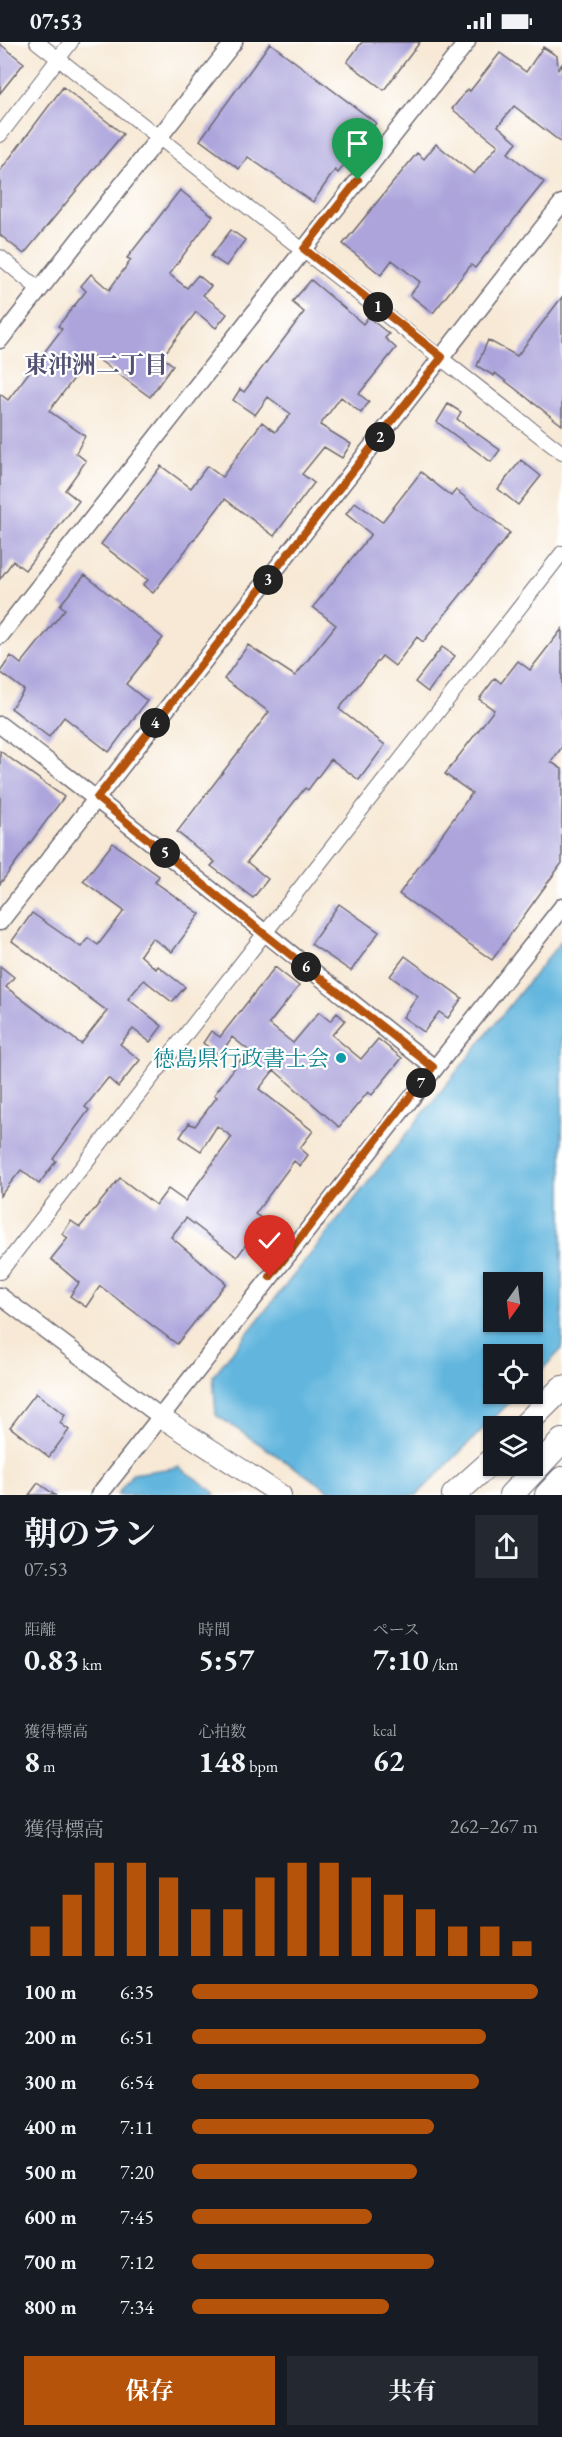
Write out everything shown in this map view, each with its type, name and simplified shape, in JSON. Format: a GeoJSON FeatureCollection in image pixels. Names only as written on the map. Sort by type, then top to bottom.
{"type":"FeatureCollection","features":[{"type":"Feature","properties":{"kind":"highway"},"geometry":{"type":"LineString","coordinates":[[535,1416],[562,1388]]}},
{"type":"Feature","properties":{"kind":"highway"},"geometry":{"type":"LineString","coordinates":[[511,1495],[562,1440]]}},
{"type":"Feature","properties":{"kind":"highway"},"geometry":{"type":"LineString","coordinates":[[454,1495],[483,1469]]}},
{"type":"Feature","properties":{"kind":"highway"},"geometry":{"type":"LineString","coordinates":[[547,1495],[562,1479]]}},
{"type":"Feature","properties":{"kind":"main road"},"geometry":{"type":"LineString","coordinates":[[161,1417],[281,1495]]}},
{"type":"Feature","properties":{"kind":"street"},"geometry":{"type":"LineString","coordinates":[[37,42],[562,453]]}},
{"type":"Feature","properties":{"kind":"street"},"geometry":{"type":"LineString","coordinates":[[0,135],[71,42]]}},
{"type":"Feature","properties":{"kind":"street"},"geometry":{"type":"LineString","coordinates":[[0,340],[234,42]]}},
{"type":"Feature","properties":{"kind":"street"},"geometry":{"type":"LineString","coordinates":[[0,636],[467,42]]}},
{"type":"Feature","properties":{"kind":"street"},"geometry":{"type":"LineString","coordinates":[[0,922],[562,203]]}},
{"type":"Feature","properties":{"kind":"street"},"geometry":{"type":"LineString","coordinates":[[0,257],[40,290]]}},
{"type":"Feature","properties":{"kind":"street"},"geometry":{"type":"LineString","coordinates":[[0,1272],[562,553]]}},
{"type":"Feature","properties":{"kind":"street"},"geometry":{"type":"LineString","coordinates":[[0,725],[97,798],[433,1067]]}},
{"type":"Feature","properties":{"kind":"street"},"geometry":{"type":"LineString","coordinates":[[161,1417],[562,905]]}},
{"type":"Feature","properties":{"kind":"street"},"geometry":{"type":"LineString","coordinates":[[99,1495],[562,905]]}},
{"type":"Feature","properties":{"kind":"street"},"geometry":{"type":"LineString","coordinates":[[0,1296],[161,1417]]}},
{"type":"Feature","properties":{"kind":"water"},"geometry":{"type":"Polygon","coordinates":[[[562,940],[562,1349],[543,1369],[543,1344],[483,1344],[483,1404],[508,1404],[496,1416],[483,1416],[483,1429],[417,1495],[336,1495],[216,1415],[213,1376],[562,940]]]}},
{"type":"Feature","properties":{"kind":"water"},"geometry":{"type":"Polygon","coordinates":[[[179,1467],[212,1490],[215,1495],[117,1495],[132,1474],[179,1467]]]}},
{"type":"Feature","properties":{"kind":"building"},"geometry":{"type":"Polygon","coordinates":[[[362,42],[420,42],[384,90],[347,62],[362,42]]]}},
{"type":"Feature","properties":{"kind":"building"},"geometry":{"type":"Polygon","coordinates":[[[270,43],[376,123],[338,173],[335,170],[313,202],[248,157],[239,169],[200,140],[270,43]]]}},
{"type":"Feature","properties":{"kind":"building"},"geometry":{"type":"Polygon","coordinates":[[[0,44],[24,63],[0,93],[0,44]]]}},
{"type":"Feature","properties":{"kind":"building"},"geometry":{"type":"Polygon","coordinates":[[[543,47],[557,56],[558,69],[562,64],[562,143],[514,106],[498,126],[517,142],[508,153],[544,182],[475,268],[471,265],[433,313],[410,295],[420,282],[392,260],[381,275],[343,244],[417,153],[424,159],[436,144],[474,174],[498,145],[452,109],[468,89],[470,91],[500,53],[526,72],[543,47]]]}},
{"type":"Feature","properties":{"kind":"building"},"geometry":{"type":"Polygon","coordinates":[[[63,87],[123,134],[24,254],[0,235],[0,171],[63,87]]]}},
{"type":"Feature","properties":{"kind":"building"},"geometry":{"type":"Polygon","coordinates":[[[180,190],[213,216],[169,274],[187,288],[198,275],[211,286],[203,295],[227,314],[216,328],[196,312],[162,357],[173,365],[150,397],[92,355],[49,411],[85,436],[76,453],[86,461],[65,490],[79,501],[25,570],[13,561],[0,579],[0,394],[8,400],[62,329],[58,326],[86,291],[81,286],[91,274],[109,290],[131,260],[127,258],[180,190]]]}},
{"type":"Feature","properties":{"kind":"building"},"geometry":{"type":"Polygon","coordinates":[[[231,230],[245,240],[226,266],[211,256],[231,230]]]}},
{"type":"Feature","properties":{"kind":"building"},"geometry":{"type":"Polygon","coordinates":[[[311,280],[363,324],[368,317],[389,334],[385,338],[396,348],[359,394],[369,402],[361,413],[341,397],[320,425],[351,444],[342,458],[324,447],[302,474],[314,483],[274,536],[225,499],[153,593],[143,585],[148,580],[101,544],[161,466],[191,488],[207,466],[222,477],[262,422],[275,432],[291,414],[268,397],[255,415],[233,400],[240,389],[244,392],[304,312],[292,302],[311,280]]]}},
{"type":"Feature","properties":{"kind":"building"},"geometry":{"type":"Polygon","coordinates":[[[562,297],[562,425],[495,373],[494,376],[477,366],[488,340],[517,356],[562,297]]]}},
{"type":"Feature","properties":{"kind":"building"},"geometry":{"type":"Polygon","coordinates":[[[448,404],[461,412],[457,419],[500,450],[491,462],[437,422],[448,404]]]}},
{"type":"Feature","properties":{"kind":"building"},"geometry":{"type":"Polygon","coordinates":[[[521,460],[541,476],[518,505],[498,489],[521,460]]]}},
{"type":"Feature","properties":{"kind":"building"},"geometry":{"type":"Polygon","coordinates":[[[421,472],[451,496],[456,490],[510,533],[423,642],[417,637],[395,666],[382,656],[339,709],[385,745],[359,780],[331,759],[308,790],[305,788],[247,862],[268,879],[253,898],[211,866],[215,862],[177,832],[269,712],[224,679],[248,645],[295,676],[336,625],[313,607],[371,534],[346,514],[355,502],[382,522],[421,472]]]}},
{"type":"Feature","properties":{"kind":"building"},"geometry":{"type":"Polygon","coordinates":[[[85,575],[163,638],[126,684],[147,701],[109,752],[64,717],[49,737],[11,708],[24,690],[0,672],[11,656],[21,664],[65,609],[60,605],[85,575]]]}},
{"type":"Feature","properties":{"kind":"building"},"geometry":{"type":"Polygon","coordinates":[[[562,629],[562,747],[551,762],[562,769],[562,863],[492,960],[399,894],[472,793],[445,774],[494,710],[479,699],[495,678],[501,683],[518,661],[530,670],[562,629]]]}},
{"type":"Feature","properties":{"kind":"building"},"geometry":{"type":"Polygon","coordinates":[[[442,647],[455,656],[428,692],[415,682],[442,647]]]}},
{"type":"Feature","properties":{"kind":"building"},"geometry":{"type":"Polygon","coordinates":[[[0,751],[64,797],[0,884],[0,751]]]}},
{"type":"Feature","properties":{"kind":"building"},"geometry":{"type":"Polygon","coordinates":[[[113,843],[159,876],[155,882],[200,914],[172,952],[152,938],[140,955],[156,969],[158,966],[185,987],[172,1002],[144,980],[128,999],[162,1026],[150,1042],[133,1029],[120,1044],[140,1060],[118,1087],[108,1078],[85,1107],[89,1110],[53,1159],[56,1161],[39,1184],[21,1170],[0,1196],[0,966],[14,977],[6,987],[81,1044],[107,1011],[12,941],[32,913],[81,947],[88,938],[98,945],[124,911],[83,881],[113,843]]]}},
{"type":"Feature","properties":{"kind":"building"},"geometry":{"type":"Polygon","coordinates":[[[339,904],[379,932],[351,971],[311,944],[339,904]]]}},
{"type":"Feature","properties":{"kind":"building"},"geometry":{"type":"Polygon","coordinates":[[[405,956],[462,998],[448,1018],[439,1012],[424,1032],[403,1017],[418,996],[390,976],[405,956]]]}},
{"type":"Feature","properties":{"kind":"building"},"geometry":{"type":"Polygon","coordinates":[[[275,967],[299,986],[269,1024],[293,1043],[319,1012],[330,1021],[337,1013],[345,1020],[332,1035],[361,1059],[378,1039],[402,1058],[372,1095],[368,1092],[339,1127],[274,1070],[259,1089],[313,1131],[300,1148],[308,1155],[300,1166],[294,1161],[255,1214],[264,1220],[237,1257],[186,1218],[171,1237],[226,1283],[177,1344],[100,1286],[86,1307],[70,1296],[79,1283],[51,1259],[68,1238],[62,1234],[71,1221],[80,1227],[120,1178],[156,1205],[168,1189],[185,1201],[232,1137],[217,1126],[201,1151],[180,1137],[189,1123],[195,1126],[217,1097],[214,1095],[248,1050],[232,1037],[220,1055],[203,1043],[211,1031],[220,1037],[275,967]]]}},
{"type":"Feature","properties":{"kind":"building"},"geometry":{"type":"Polygon","coordinates":[[[36,1393],[65,1415],[60,1423],[69,1430],[49,1457],[10,1427],[36,1393]]]}},
{"type":"Feature","properties":{"kind":"building"},"geometry":{"type":"Polygon","coordinates":[[[38,1483],[55,1495],[29,1495],[38,1483]]]}},
{"type":"Feature","properties":{"kind":"place","name":"徳島県行政書士会"},"geometry":{"type":"Point","coordinates":[341,1058]}},
{"type":"Feature","properties":{"kind":"district","name":"東沖洲二丁目"},"geometry":{"type":"Point","coordinates":[96,365]}},
{"type":"Feature","properties":{"kind":"route"},"geometry":{"type":"LineString","coordinates":[[270,1277],[433,1067],[97,798],[442,357],[304,249],[358,180]]}}]}
